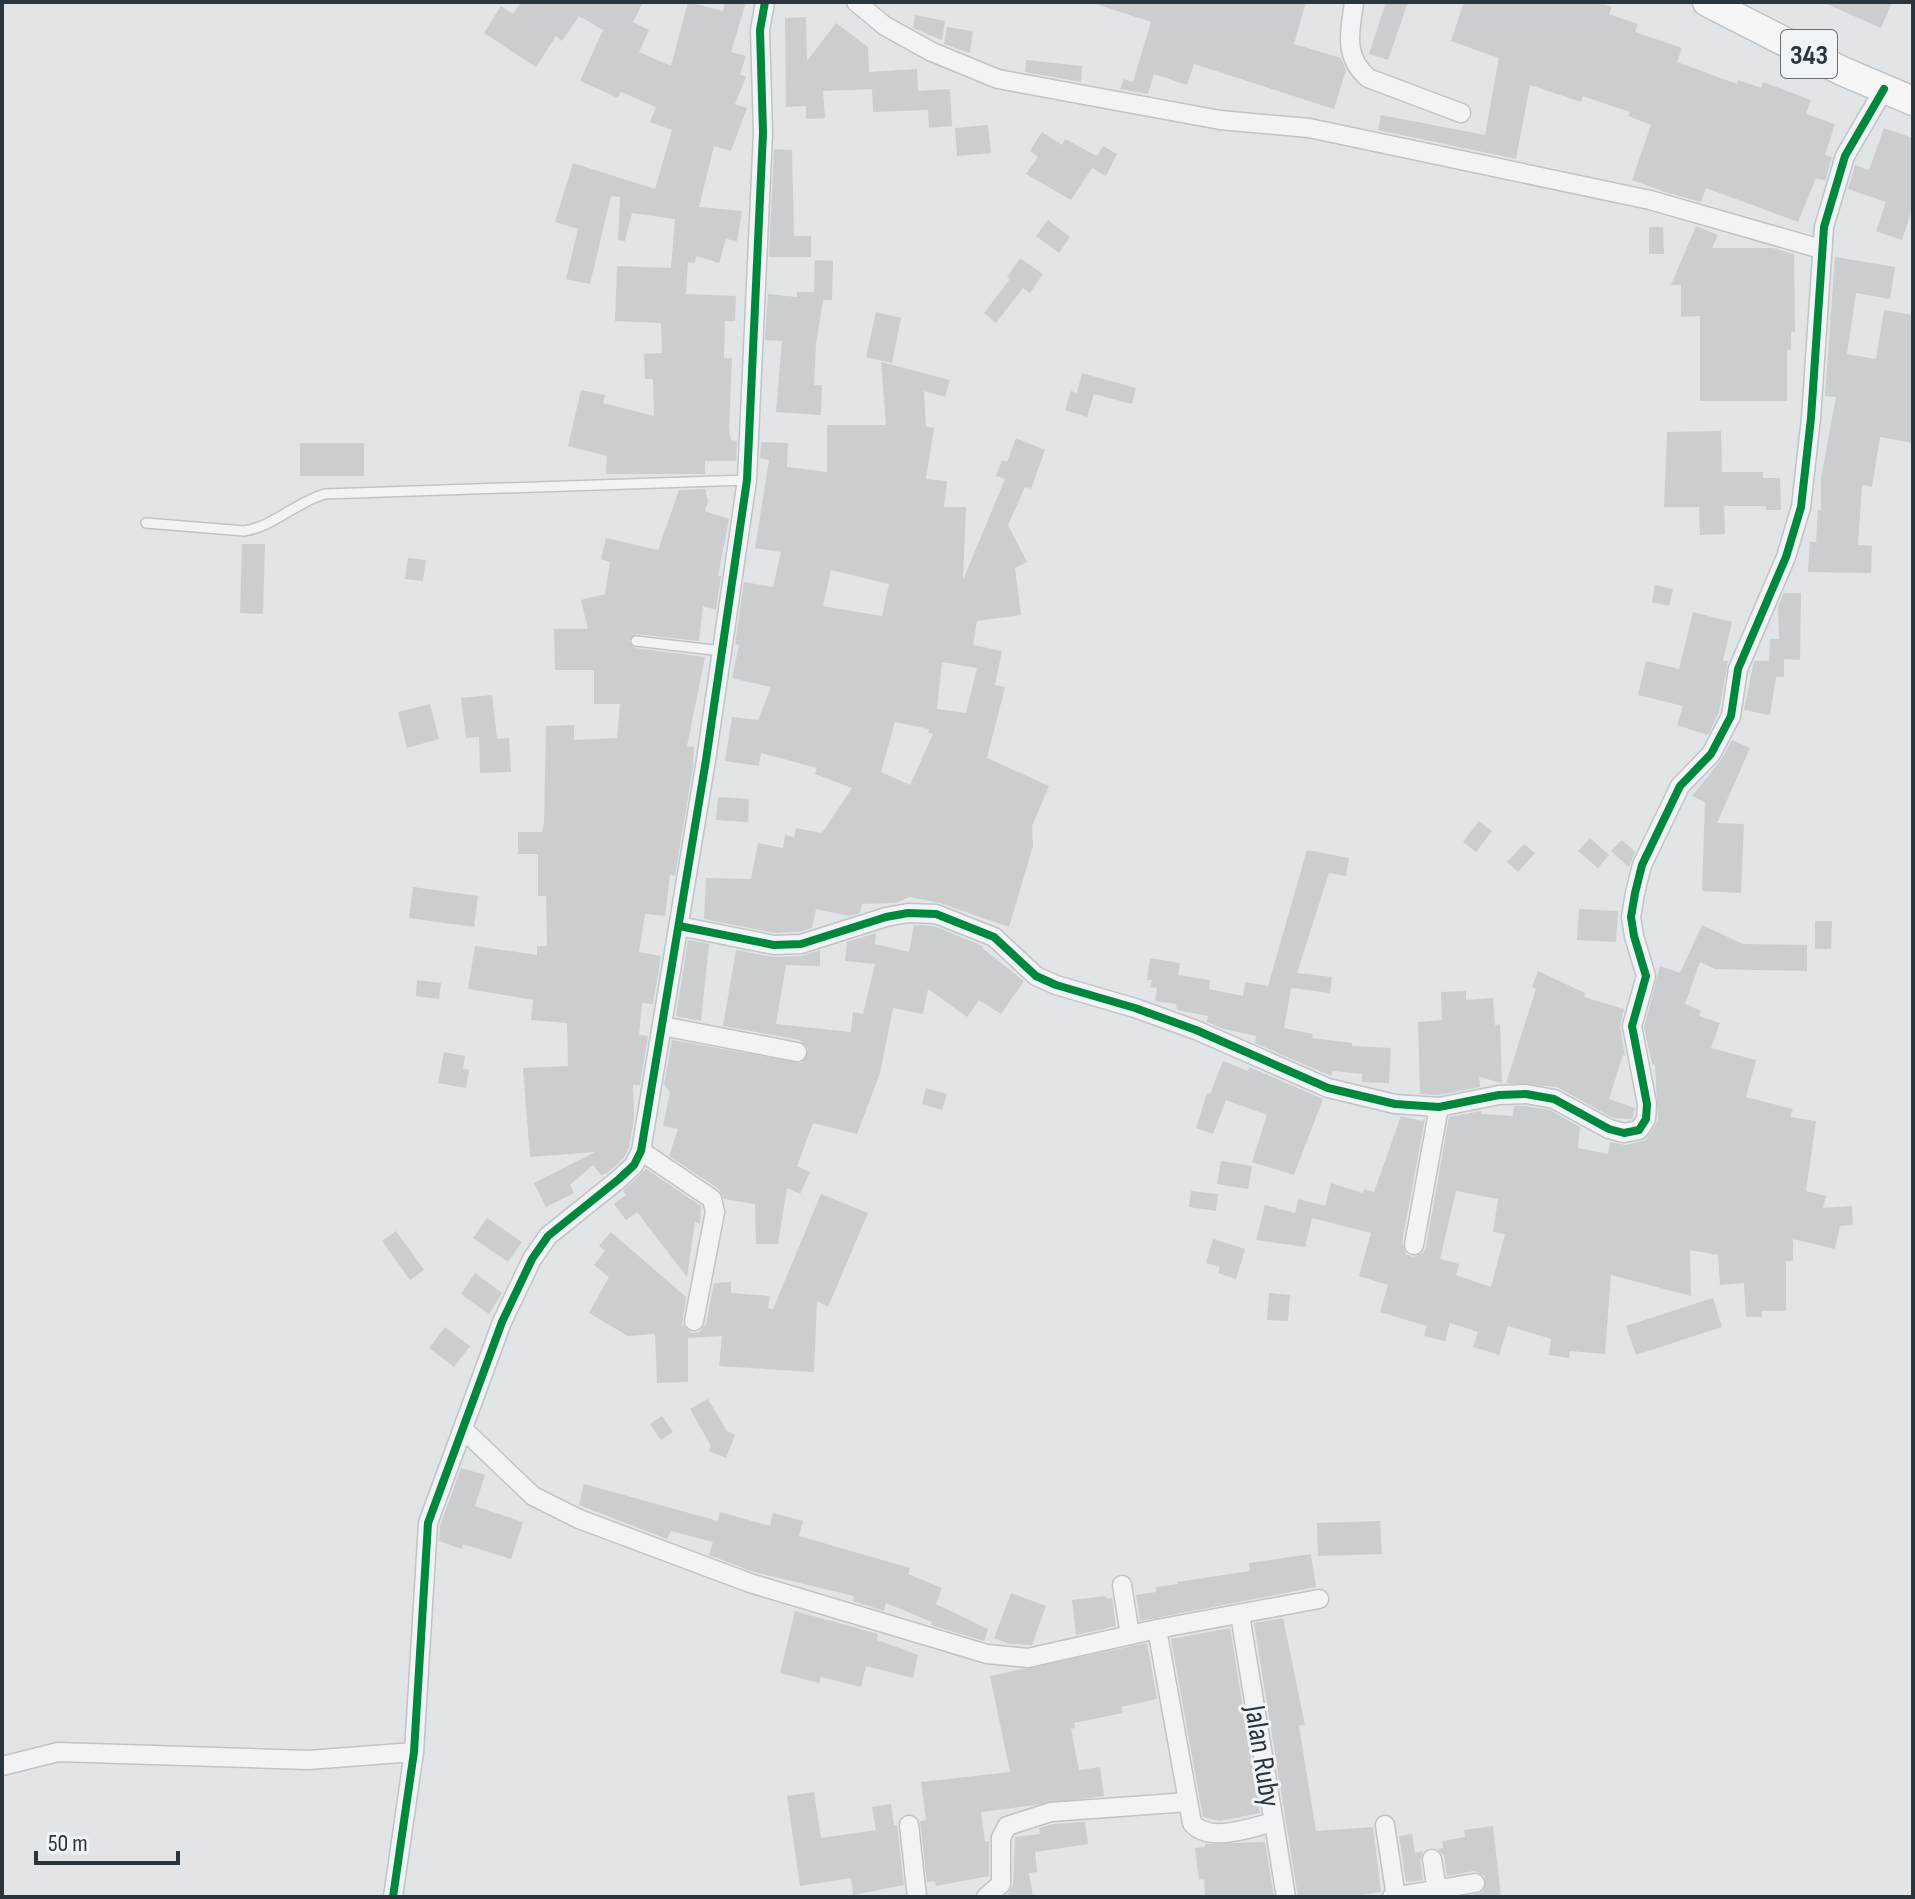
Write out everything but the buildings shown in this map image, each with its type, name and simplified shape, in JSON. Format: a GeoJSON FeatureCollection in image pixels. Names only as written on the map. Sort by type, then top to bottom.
{"type":"FeatureCollection","features":[{"type":"Feature","properties":{"kind":"main road","name":"343"},"geometry":{"type":"LineString","coordinates":[[1707,2],[1742,10],[1884,89],[1913,101]]}},
{"type":"Feature","properties":{"kind":"street"},"geometry":{"type":"LineString","coordinates":[[393,1897],[414,1752],[428,1523],[502,1322],[532,1259],[548,1236],[619,1179],[634,1165],[641,1151],[679,926],[747,480],[763,133],[760,30],[765,2]]}},
{"type":"Feature","properties":{"kind":"street"},"geometry":{"type":"LineString","coordinates":[[856,2],[896,33],[998,79],[1220,120],[1309,128],[1650,200],[1821,249]]}},
{"type":"Feature","properties":{"kind":"street"},"geometry":{"type":"LineString","coordinates":[[1354,2],[1348,41],[1358,68],[1368,78],[1461,113]]}},
{"type":"Feature","properties":{"kind":"street"},"geometry":{"type":"LineString","coordinates":[[679,926],[774,945],[801,944],[886,917],[908,913],[936,914],[994,937],[1036,976],[1056,985],[1172,1021],[1328,1088],[1395,1104],[1439,1107],[1515,1093],[1554,1099],[1609,1129],[1624,1133],[1639,1130],[1646,1119],[1647,1104],[1632,1026],[1633,1012],[1646,984],[1631,917],[1635,893],[1642,865],[1680,786],[1711,754],[1731,716],[1738,669],[1786,557],[1801,507],[1811,418],[1821,249],[1828,208],[1845,156],[1884,89]]}},
{"type":"Feature","properties":{"kind":"street"},"geometry":{"type":"LineString","coordinates":[[662,1026],[797,1052]]}},
{"type":"Feature","properties":{"kind":"street"},"geometry":{"type":"LineString","coordinates":[[1414,1245],[1439,1107]]}},
{"type":"Feature","properties":{"kind":"street"},"geometry":{"type":"LineString","coordinates":[[641,1151],[712,1199],[715,1212],[694,1321]]}},
{"type":"Feature","properties":{"kind":"street"},"geometry":{"type":"LineString","coordinates":[[464,1430],[533,1496],[579,1519],[750,1583],[987,1654],[1028,1658],[1157,1629],[1319,1599]]}},
{"type":"Feature","properties":{"kind":"street"},"geometry":{"type":"LineString","coordinates":[[1122,1585],[1130,1635]]}},
{"type":"Feature","properties":{"kind":"street","name":"Jalan Ruby"},"geometry":{"type":"LineString","coordinates":[[1240,1615],[1286,1897]]}},
{"type":"Feature","properties":{"kind":"street"},"geometry":{"type":"LineString","coordinates":[[1157,1629],[1192,1823],[1204,1832],[1222,1832],[1274,1822]]}},
{"type":"Feature","properties":{"kind":"street"},"geometry":{"type":"LineString","coordinates":[[2,1766],[58,1752],[308,1760],[414,1752]]}},
{"type":"Feature","properties":{"kind":"street"},"geometry":{"type":"LineString","coordinates":[[986,1897],[1001,1884],[1001,1838],[1007,1826],[1051,1812],[1188,1802]]}},
{"type":"Feature","properties":{"kind":"street"},"geometry":{"type":"LineString","coordinates":[[909,1825],[917,1897]]}},
{"type":"Feature","properties":{"kind":"street"},"geometry":{"type":"LineString","coordinates":[[1385,1825],[1395,1897],[1437,1893],[1475,1883]]}},
{"type":"Feature","properties":{"kind":"street"},"geometry":{"type":"LineString","coordinates":[[1432,1859],[1437,1893]]}},
{"type":"Feature","properties":{"kind":"lane"},"geometry":{"type":"LineString","coordinates":[[146,523],[244,531],[257,529],[308,499],[325,494],[747,480]]}},
{"type":"Feature","properties":{"kind":"lane"},"geometry":{"type":"LineString","coordinates":[[636,641],[722,651]]}},
{"type":"Feature","properties":{"kind":"cycle path"},"geometry":{"type":"LineString","coordinates":[[393,1897],[414,1752],[428,1523],[502,1322],[532,1259],[548,1236],[619,1179],[634,1165],[641,1151],[706,760],[747,480],[763,133],[760,30],[765,2]]}},
{"type":"Feature","properties":{"kind":"cycle path"},"geometry":{"type":"LineString","coordinates":[[679,926],[774,945],[801,944],[886,917],[908,913],[936,914],[994,937],[1036,976],[1056,985],[1196,1030],[1328,1088],[1395,1104],[1439,1107],[1499,1095],[1526,1094],[1554,1099],[1609,1129],[1624,1133],[1639,1130],[1646,1119],[1647,1104],[1632,1026],[1646,976],[1631,917],[1635,893],[1642,865],[1680,786],[1711,754],[1731,716],[1738,669],[1786,557],[1801,507],[1811,418],[1824,227],[1845,156],[1884,89]]}}]}
